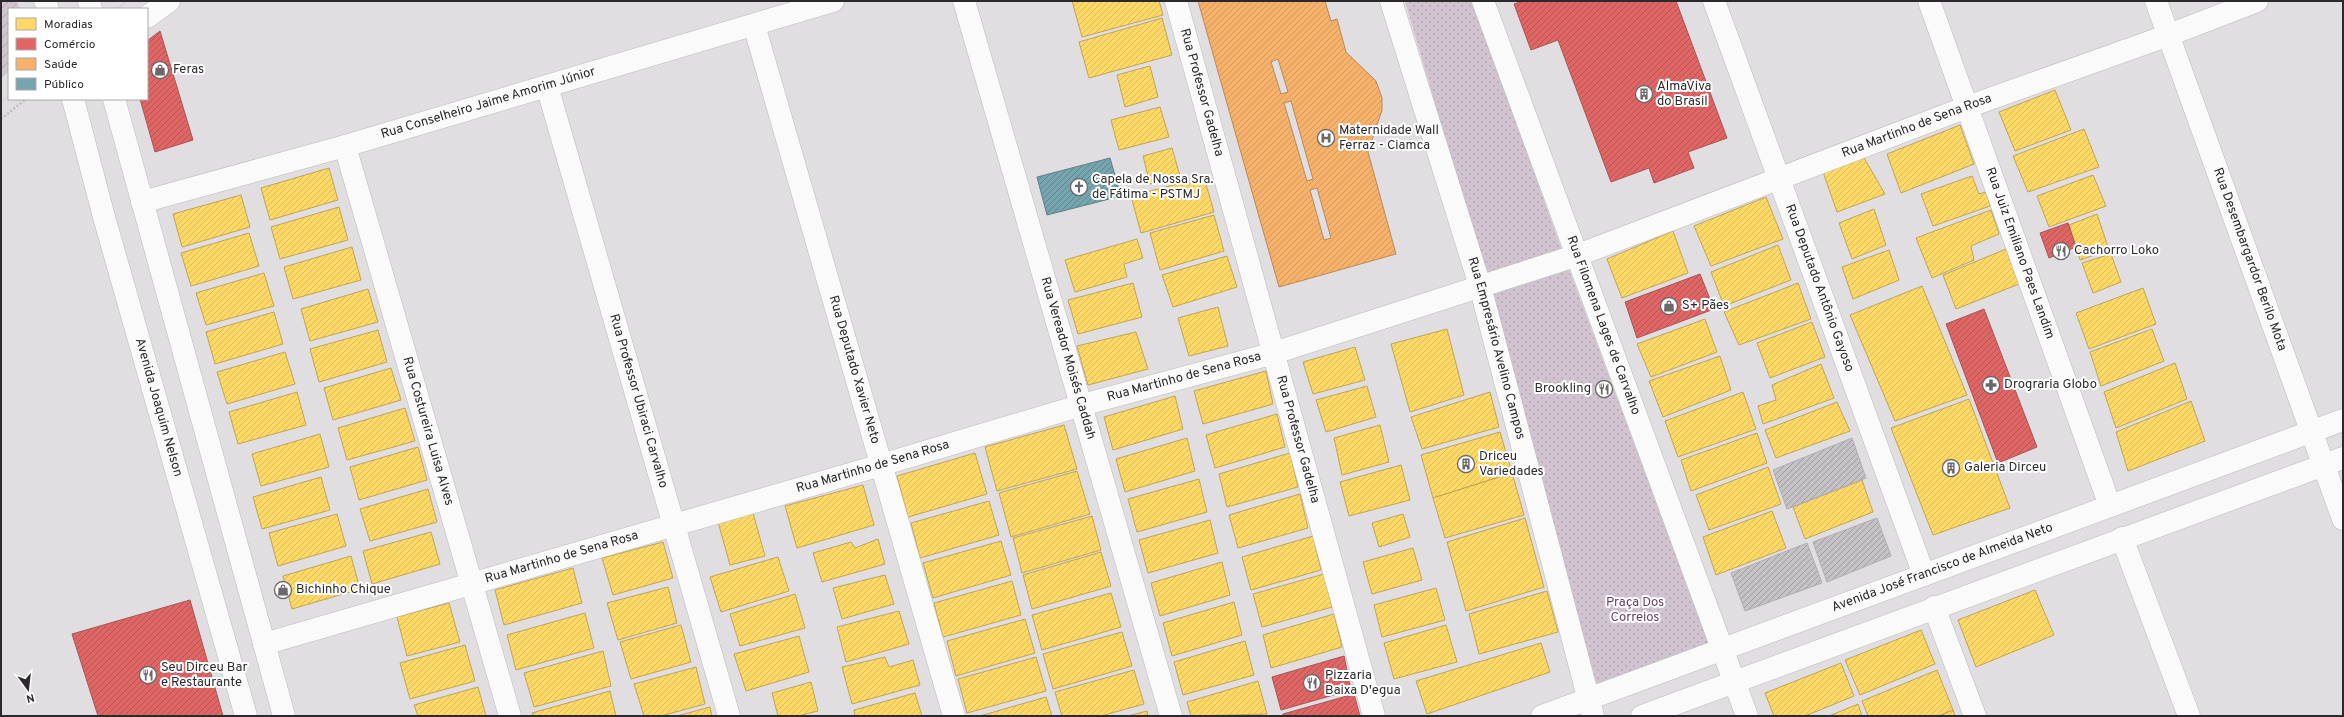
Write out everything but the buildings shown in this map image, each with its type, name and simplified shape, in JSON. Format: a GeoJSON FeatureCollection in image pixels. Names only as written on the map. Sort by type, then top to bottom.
{"type":"FeatureCollection","features":[{"type":"Feature","properties":{"kind":"street"},"geometry":{"type":"LineString","coordinates":[[148,16],[169,1]]}},
{"type":"Feature","properties":{"kind":"street","name":"Rua Conselheiro Jaime Amorim Júnior"},"geometry":{"type":"LineString","coordinates":[[142,202],[345,146],[833,1]]}},
{"type":"Feature","properties":{"kind":"street","name":"Rua Vereador Moisés Caddah"},"geometry":{"type":"LineString","coordinates":[[964,1],[1171,716]]}},
{"type":"Feature","properties":{"kind":"street","name":"Rua Professor Gadelha"},"geometry":{"type":"LineString","coordinates":[[1176,1],[1374,716]]}},
{"type":"Feature","properties":{"kind":"street","name":"Rua Empresário Avelino Campos"},"geometry":{"type":"LineString","coordinates":[[1391,1],[1480,286],[1591,708]]}},
{"type":"Feature","properties":{"kind":"street","name":"Rua Filomena Lages de Carvalho"},"geometry":{"type":"LineString","coordinates":[[1483,1],[1724,649],[1734,681]]}},
{"type":"Feature","properties":{"kind":"street","name":"Rua Deputado Antônio Gayoso"},"geometry":{"type":"LineString","coordinates":[[1714,1],[1777,178],[1924,575]]}},
{"type":"Feature","properties":{"kind":"street","name":"Rua Juiz Emiliano Paes Landim"},"geometry":{"type":"LineString","coordinates":[[1929,1],[2110,506]]}},
{"type":"Feature","properties":{"kind":"street","name":"Rua Desembargardor Berilo Mota"},"geometry":{"type":"LineString","coordinates":[[2156,1],[2311,432],[2333,462],[2343,519]]}},
{"type":"Feature","properties":{"kind":"street","name":"Rua Martinho de Sena Rosa"},"geometry":{"type":"LineString","coordinates":[[264,644],[881,465],[1082,405],[1274,353],[1578,255],[1777,178],[1967,107],[2169,35],[2257,1]]}},
{"type":"Feature","properties":{"kind":"street","name":"Rua Deputado Xavier Neto"},"geometry":{"type":"LineString","coordinates":[[754,25],[954,716]]}},
{"type":"Feature","properties":{"kind":"street","name":"Rua Professor Ubiraci Carvalho"},"geometry":{"type":"LineString","coordinates":[[547,86],[729,716]]}},
{"type":"Feature","properties":{"kind":"street","name":"Avenida Joaquim Nelson"},"geometry":{"type":"LineString","coordinates":[[73,100],[104,216],[246,716]]}},
{"type":"Feature","properties":{"kind":"street"},"geometry":{"type":"LineString","coordinates":[[114,100],[284,716]]}},
{"type":"Feature","properties":{"kind":"street","name":"Rua Costureira Luisa Alves"},"geometry":{"type":"LineString","coordinates":[[345,146],[510,716]]}},
{"type":"Feature","properties":{"kind":"street","name":"Avenida José Francisco de Almeida Neto"},"geometry":{"type":"LineString","coordinates":[[1542,716],[1591,708],[1724,649],[2343,420]]}},
{"type":"Feature","properties":{"kind":"street"},"geometry":{"type":"LineString","coordinates":[[1642,716],[2122,538],[2333,462]]}},
{"type":"Feature","properties":{"kind":"street"},"geometry":{"type":"LineString","coordinates":[[2122,538],[2189,716]]}},
{"type":"Feature","properties":{"kind":"street"},"geometry":{"type":"LineString","coordinates":[[1934,608],[1975,716]]}},
{"type":"Feature","properties":{"kind":"street"},"geometry":{"type":"LineString","coordinates":[[1734,681],[1747,716]]}},
{"type":"Feature","properties":{"kind":"path"},"geometry":{"type":"LineString","coordinates":[[1,119],[25,100]]}},
{"type":"Feature","properties":{"kind":"green space"},"geometry":{"type":"Polygon","coordinates":[[[1,1],[16,1],[20,8],[8,8],[8,72],[1,78],[1,1]]]}},
{"type":"Feature","properties":{"kind":"green space","name":"Praça Dos Correios"},"geometry":{"type":"Polygon","coordinates":[[[1405,1],[1473,1],[1561,248],[1710,646],[1597,686],[1485,273],[1405,1]]]}},
{"type":"Feature","properties":{"kind":"tram line"},"geometry":{"type":"LineString","coordinates":[[118,8],[127,1]]}},
{"type":"Feature","properties":{"kind":"tram line"},"geometry":{"type":"LineString","coordinates":[[1,102],[8,96]]}},
{"type":"Feature","properties":{"kind":"place","name":"Feras"},"geometry":{"type":"Point","coordinates":[160,70]}},
{"type":"Feature","properties":{"kind":"place","name":"AlmaViva do Brasil"},"geometry":{"type":"Point","coordinates":[1644,94]}},
{"type":"Feature","properties":{"kind":"place","name":"Maternidade Wall Ferraz - Ciamca"},"geometry":{"type":"Point","coordinates":[1326,138]}},
{"type":"Feature","properties":{"kind":"place","name":"Capela de Nossa Sra. de Fátima - PSTMJ"},"geometry":{"type":"Point","coordinates":[1079,187]}},
{"type":"Feature","properties":{"kind":"place","name":"Cachorro Loko"},"geometry":{"type":"Point","coordinates":[2061,251]}},
{"type":"Feature","properties":{"kind":"place","name":"S+ Pães"},"geometry":{"type":"Point","coordinates":[1669,306]}},
{"type":"Feature","properties":{"kind":"place","name":"Drograria Globo"},"geometry":{"type":"Point","coordinates":[1991,385]}},
{"type":"Feature","properties":{"kind":"place","name":"Brookling"},"geometry":{"type":"Point","coordinates":[1604,389]}},
{"type":"Feature","properties":{"kind":"place","name":"Driceu Variedades"},"geometry":{"type":"Point","coordinates":[1466,464]}},
{"type":"Feature","properties":{"kind":"place","name":"Galeria Dirceu"},"geometry":{"type":"Point","coordinates":[1951,468]}},
{"type":"Feature","properties":{"kind":"place","name":"Bichinho Chique"},"geometry":{"type":"Point","coordinates":[283,590]}},
{"type":"Feature","properties":{"kind":"place","name":"Seu Dirceu Bar e Restaurante"},"geometry":{"type":"Point","coordinates":[148,675]}},
{"type":"Feature","properties":{"kind":"place","name":"Pizzaria Baixa D'egua"},"geometry":{"type":"Point","coordinates":[1312,683]}}]}
